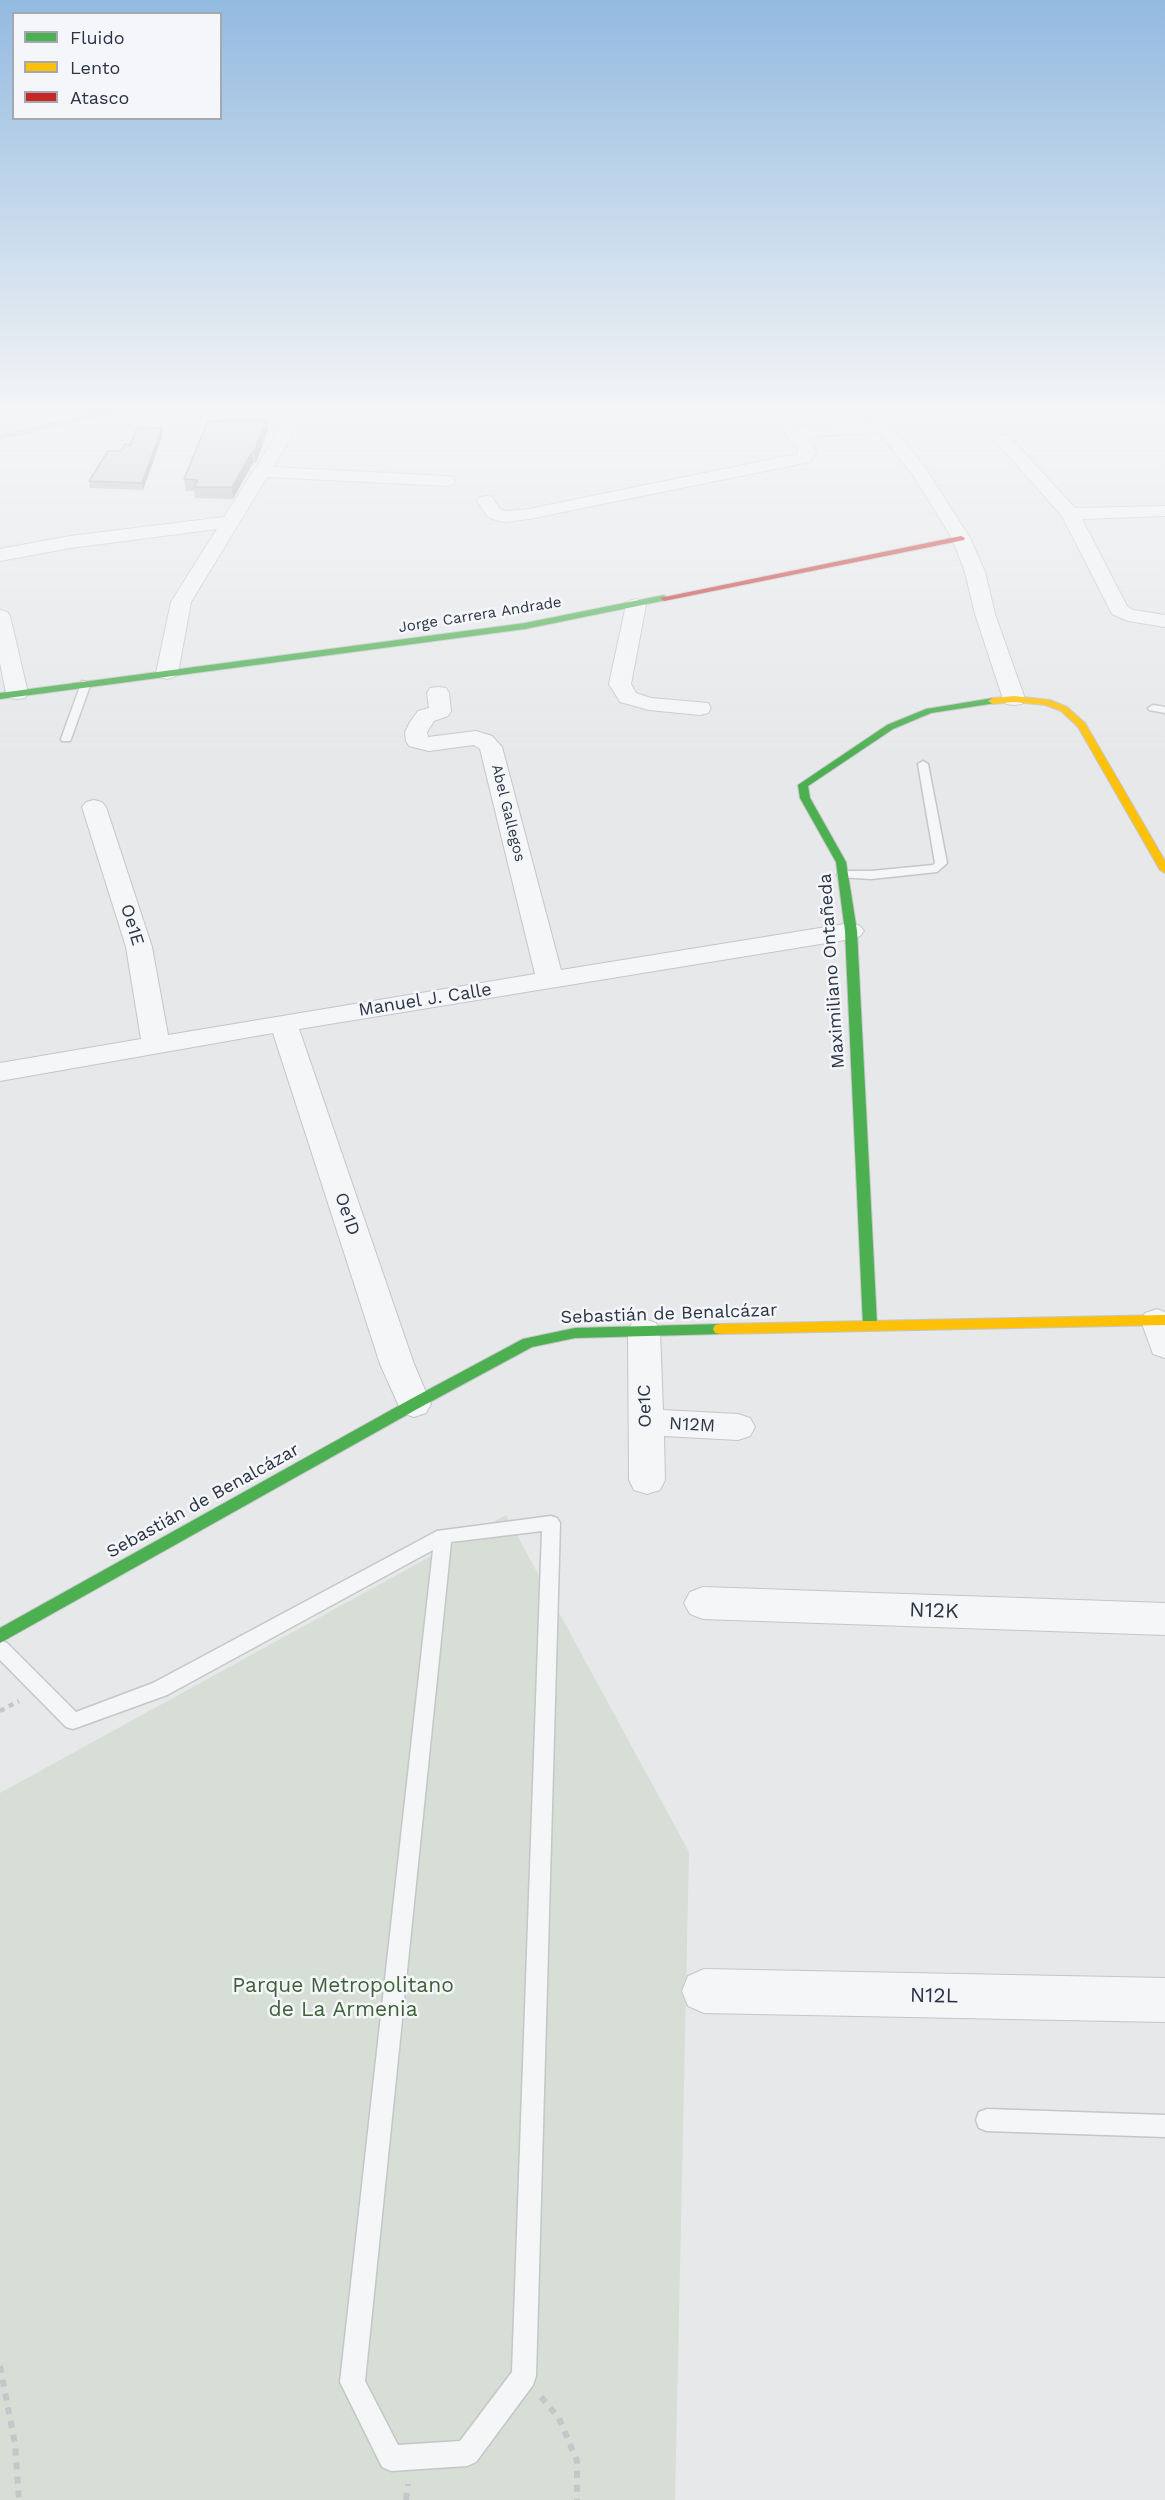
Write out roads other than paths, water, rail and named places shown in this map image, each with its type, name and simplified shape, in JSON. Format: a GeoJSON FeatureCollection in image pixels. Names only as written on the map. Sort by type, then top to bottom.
{"type":"FeatureCollection","features":[{"type":"Feature","properties":{"kind":"street"},"geometry":{"type":"LineString","coordinates":[[0,555],[70,542],[178,529]]}},
{"type":"Feature","properties":{"kind":"street"},"geometry":{"type":"LineString","coordinates":[[167,673],[181,602],[228,529]]}},
{"type":"Feature","properties":{"kind":"street"},"geometry":{"type":"LineString","coordinates":[[955,529],[975,573],[985,614],[1014,699],[1047,702],[1064,709],[1079,722],[1165,870]]}},
{"type":"Feature","properties":{"kind":"street"},"geometry":{"type":"LineString","coordinates":[[1077,529],[1119,610],[1128,615],[1159,618]]}},
{"type":"Feature","properties":{"kind":"street","name":"Jorge Carrera Andrade"},"geometry":{"type":"LineString","coordinates":[[9,694],[475,634],[636,605],[961,538]]}},
{"type":"Feature","properties":{"kind":"street"},"geometry":{"type":"LineString","coordinates":[[636,605],[620,684],[628,697],[649,704],[700,708]]}},
{"type":"Feature","properties":{"kind":"street"},"geometry":{"type":"LineString","coordinates":[[0,616],[9,694]]}},
{"type":"Feature","properties":{"kind":"street","name":"Abel Gallegos"},"geometry":{"type":"LineString","coordinates":[[438,693],[440,711],[426,716],[420,722],[416,732],[417,741],[429,744],[476,738],[491,747],[550,980]]}},
{"type":"Feature","properties":{"kind":"street","name":"Maximiliano Ontañeda"},"geometry":{"type":"LineString","coordinates":[[870,1325],[851,931],[841,862],[802,789],[805,782],[857,747],[916,715],[958,704],[1014,699]]}},
{"type":"Feature","properties":{"kind":"street","name":"Oe1E"},"geometry":{"type":"LineString","coordinates":[[94,807],[139,947],[156,1045]]}},
{"type":"Feature","properties":{"kind":"street","name":"Manuel J. Calle"},"geometry":{"type":"LineString","coordinates":[[0,1072],[283,1023],[851,931]]}},
{"type":"Feature","properties":{"kind":"street","name":"Oe1D"},"geometry":{"type":"LineString","coordinates":[[283,1023],[397,1364],[414,1404]]}},
{"type":"Feature","properties":{"kind":"street","name":"Sebastián de Benalcázar"},"geometry":{"type":"LineString","coordinates":[[0,1636],[414,1404],[528,1343],[575,1333],[870,1325],[1162,1329]]}},
{"type":"Feature","properties":{"kind":"street","name":"Oe1C"},"geometry":{"type":"LineString","coordinates":[[644,1331],[647,1480]]}},
{"type":"Feature","properties":{"kind":"street","name":"N12M"},"geometry":{"type":"LineString","coordinates":[[646,1422],[738,1427]]}},
{"type":"Feature","properties":{"kind":"street","name":"N12K"},"geometry":{"type":"LineString","coordinates":[[703,1604],[1165,1619]]}},
{"type":"Feature","properties":{"kind":"street","name":"N12L"},"geometry":{"type":"LineString","coordinates":[[704,1991],[1165,2000]]}},
{"type":"Feature","properties":{"kind":"lane"},"geometry":{"type":"LineString","coordinates":[[66,739],[86,683]]}},
{"type":"Feature","properties":{"kind":"lane"},"geometry":{"type":"LineString","coordinates":[[1153,708],[1165,711]]}},
{"type":"Feature","properties":{"kind":"lane"},"geometry":{"type":"LineString","coordinates":[[843,875],[871,875],[937,868],[941,863],[923,764]]}},
{"type":"Feature","properties":{"kind":"lane"},"geometry":{"type":"LineString","coordinates":[[0,1648],[73,1721],[160,1689],[443,1536],[551,1523],[524,2376],[467,2453],[390,2458],[352,2382],[443,1536]]}},
{"type":"Feature","properties":{"kind":"lane"},"geometry":{"type":"LineString","coordinates":[[987,2120],[1165,2126]]}},
{"type":"Feature","properties":{"kind":"park label","name":"Parque Metropolitano de La Armenia"},"geometry":{"type":"Point","coordinates":[343,1998]}}]}
